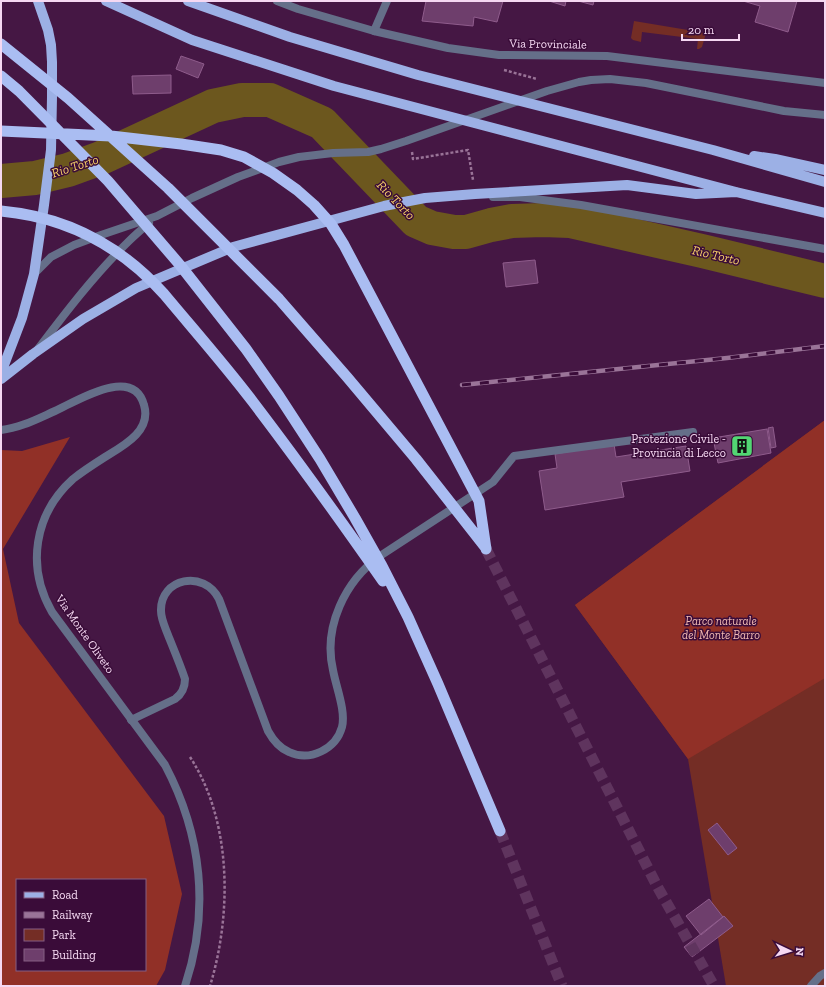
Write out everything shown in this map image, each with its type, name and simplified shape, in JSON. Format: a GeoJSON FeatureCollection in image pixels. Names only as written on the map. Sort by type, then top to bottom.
{"type":"FeatureCollection","features":[{"type":"Feature","properties":{"kind":"highway"},"geometry":{"type":"LineString","coordinates":[[1,44],[68,98],[168,188],[279,299],[416,459],[486,549],[479,501],[344,245],[331,224],[314,205],[297,190],[273,172],[244,157],[221,150],[111,136],[1,131]]}},
{"type":"Feature","properties":{"kind":"highway"},"geometry":{"type":"LineString","coordinates":[[1,76],[19,91],[108,181],[180,265],[246,349],[279,396],[320,459],[359,524],[408,617],[500,831]]}},
{"type":"Feature","properties":{"kind":"highway"},"geometry":{"type":"LineString","coordinates":[[1,211],[20,213],[42,218],[74,228],[95,238],[114,250],[149,278],[164,294],[252,401],[302,466],[408,617]]}},
{"type":"Feature","properties":{"kind":"main road"},"geometry":{"type":"LineString","coordinates":[[1,373],[22,318],[34,274],[51,150],[52,62],[48,30],[38,1]]}},
{"type":"Feature","properties":{"kind":"main road"},"geometry":{"type":"LineString","coordinates":[[106,1],[192,40],[334,86],[736,192],[825,213]]}},
{"type":"Feature","properties":{"kind":"main road"},"geometry":{"type":"LineString","coordinates":[[188,1],[290,37],[418,75],[714,150],[825,182]]}},
{"type":"Feature","properties":{"kind":"main road"},"geometry":{"type":"LineString","coordinates":[[714,150],[775,159],[825,170]]}},
{"type":"Feature","properties":{"kind":"main road"},"geometry":{"type":"LineString","coordinates":[[1,379],[33,354],[83,319],[136,288],[233,247],[384,206],[425,198],[627,185],[696,194],[736,192]]}},
{"type":"Feature","properties":{"kind":"street","name":"Via Provinciale"},"geometry":{"type":"LineString","coordinates":[[277,1],[374,31],[448,48],[499,55],[607,56],[825,83]]}},
{"type":"Feature","properties":{"kind":"street"},"geometry":{"type":"LineString","coordinates":[[374,31],[387,1]]}},
{"type":"Feature","properties":{"kind":"street"},"geometry":{"type":"LineString","coordinates":[[34,274],[51,257],[74,245],[157,216],[238,177],[280,162],[299,157],[333,153],[368,152],[389,147],[573,83],[610,79],[646,83],[784,110],[825,115]]}},
{"type":"Feature","properties":{"kind":"street"},"geometry":{"type":"LineString","coordinates":[[475,194],[484,197],[520,197],[581,205],[825,249]]}},
{"type":"Feature","properties":{"kind":"street"},"geometry":{"type":"LineString","coordinates":[[33,354],[68,310],[128,241],[157,216]]}},
{"type":"Feature","properties":{"kind":"street","name":"Via Monte Oliveto"},"geometry":{"type":"LineString","coordinates":[[1,430],[26,424],[88,395],[109,388],[128,387],[136,391],[142,398],[145,407],[144,422],[137,434],[128,442],[73,479],[56,497],[48,511],[38,542],[38,574],[41,586],[52,612],[165,765],[174,782],[185,810],[194,842],[199,876],[199,910],[195,949],[184,986]]}},
{"type":"Feature","properties":{"kind":"street"},"geometry":{"type":"LineString","coordinates":[[131,720],[178,697],[183,691],[185,683],[184,679],[162,617],[161,606],[165,595],[172,587],[188,580],[199,581],[213,589],[219,599],[271,737],[279,747],[296,755],[310,755],[322,751],[336,739],[342,727],[343,721],[342,708],[332,664],[331,643],[334,623],[347,591],[355,580],[380,556],[493,482],[514,456],[693,432]]}},
{"type":"Feature","properties":{"kind":"street"},"geometry":{"type":"LineString","coordinates":[[812,986],[820,976],[825,973]]}},
{"type":"Feature","properties":{"kind":"path"},"geometry":{"type":"LineString","coordinates":[[498,69],[537,79],[544,78]]}},
{"type":"Feature","properties":{"kind":"path"},"geometry":{"type":"LineString","coordinates":[[410,140],[414,159],[468,150],[471,172]]}},
{"type":"Feature","properties":{"kind":"path"},"geometry":{"type":"LineString","coordinates":[[190,757],[203,782],[214,811],[222,847],[224,868],[225,889],[221,929],[217,958],[210,986]]}},
{"type":"Feature","properties":{"kind":"green space"},"geometry":{"type":"Polygon","coordinates":[[[634,21],[706,33],[702,47],[699,49],[697,49],[698,39],[642,32],[641,42],[631,38],[634,21]]]}},
{"type":"Feature","properties":{"kind":"green space","name":"Parco naturale del Monte Barro"},"geometry":{"type":"Polygon","coordinates":[[[825,420],[825,986],[726,986],[688,759],[575,605],[825,420]]]}},
{"type":"Feature","properties":{"kind":"green space"},"geometry":{"type":"Polygon","coordinates":[[[825,420],[825,678],[688,759],[575,605],[825,420]]]}},
{"type":"Feature","properties":{"kind":"green space"},"geometry":{"type":"Polygon","coordinates":[[[70,437],[3,549],[19,623],[164,816],[182,894],[165,970],[156,986],[1,986],[1,450],[22,451],[70,437]]]}},
{"type":"Feature","properties":{"kind":"building"},"geometry":{"type":"Polygon","coordinates":[[[426,1],[503,1],[497,22],[474,17],[473,26],[422,21],[426,1]]]}},
{"type":"Feature","properties":{"kind":"building"},"geometry":{"type":"Polygon","coordinates":[[[549,1],[566,1],[565,6],[549,1]]]}},
{"type":"Feature","properties":{"kind":"building"},"geometry":{"type":"Polygon","coordinates":[[[578,1],[594,1],[593,5],[578,1]]]}},
{"type":"Feature","properties":{"kind":"building"},"geometry":{"type":"Polygon","coordinates":[[[743,1],[797,1],[788,32],[755,22],[760,6],[743,1]]]}},
{"type":"Feature","properties":{"kind":"building"},"geometry":{"type":"Polygon","coordinates":[[[181,56],[204,64],[198,78],[176,69],[181,56]]]}},
{"type":"Feature","properties":{"kind":"building"},"geometry":{"type":"Polygon","coordinates":[[[171,75],[171,93],[133,94],[132,76],[171,75]]]}},
{"type":"Feature","properties":{"kind":"building"},"geometry":{"type":"Polygon","coordinates":[[[535,260],[538,283],[506,287],[503,263],[535,260]]]}},
{"type":"Feature","properties":{"kind":"building"},"geometry":{"type":"Polygon","coordinates":[[[773,427],[776,447],[771,448],[768,428],[773,427]]]}},
{"type":"Feature","properties":{"kind":"building","name":"Protezione Civile - Provincia di Lecco"},"geometry":{"type":"Polygon","coordinates":[[[767,429],[771,453],[718,463],[713,438],[767,429]]]}},
{"type":"Feature","properties":{"kind":"building"},"geometry":{"type":"Polygon","coordinates":[[[614,444],[616,457],[686,446],[690,471],[621,482],[624,497],[545,510],[539,471],[557,468],[555,454],[614,444]]]}},
{"type":"Feature","properties":{"kind":"building"},"geometry":{"type":"Polygon","coordinates":[[[717,823],[737,848],[728,855],[708,830],[717,823]]]}},
{"type":"Feature","properties":{"kind":"building"},"geometry":{"type":"Polygon","coordinates":[[[709,899],[723,917],[701,935],[686,916],[709,899]]]}},
{"type":"Feature","properties":{"kind":"building"},"geometry":{"type":"Polygon","coordinates":[[[724,916],[733,926],[692,957],[684,947],[724,916]]]}},
{"type":"Feature","properties":{"kind":"waterway","name":"Rio Torto"},"geometry":{"type":"LineString","coordinates":[[1,181],[35,178],[68,170],[101,158],[213,106],[242,100],[270,100],[322,123],[416,221],[432,228],[454,232],[466,232],[512,221],[570,221],[825,281]]}},
{"type":"Feature","properties":{"kind":"tunnel"},"geometry":{"type":"LineString","coordinates":[[486,549],[657,886],[714,986]]}},
{"type":"Feature","properties":{"kind":"tunnel"},"geometry":{"type":"LineString","coordinates":[[500,831],[562,986]]}},
{"type":"Feature","properties":{"kind":"railway"},"geometry":{"type":"LineString","coordinates":[[462,385],[727,358],[825,346]]}},
{"type":"Feature","properties":{"kind":"place","name":"Protezione Civile - Provincia di Lecco"},"geometry":{"type":"Point","coordinates":[742,446]}}]}
